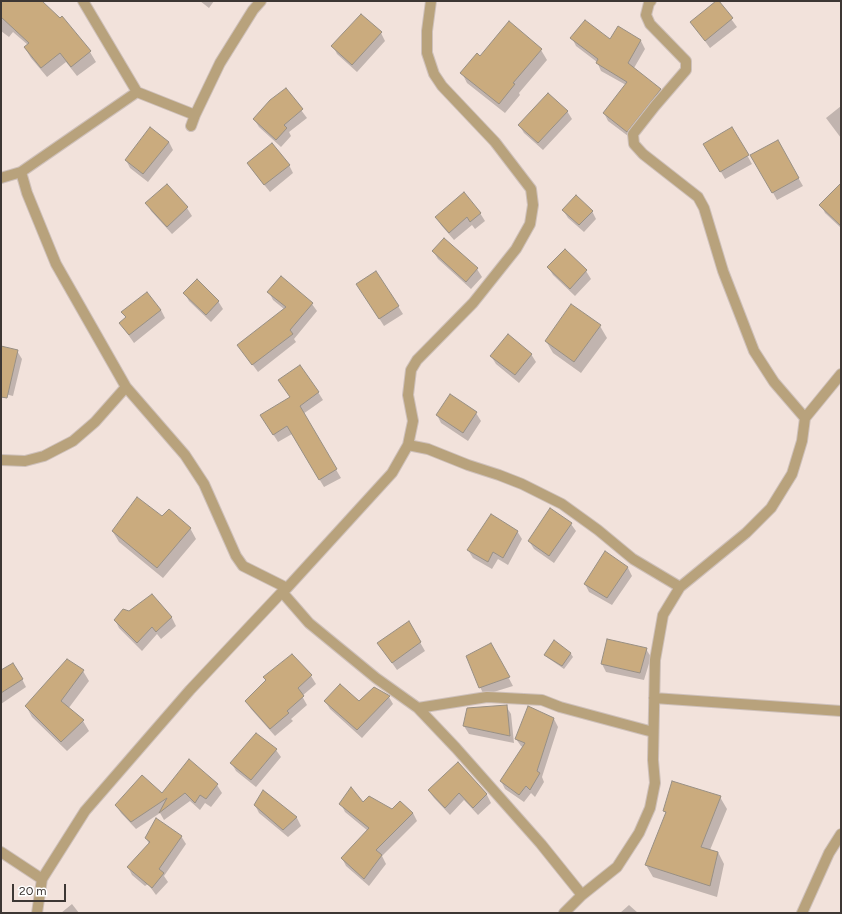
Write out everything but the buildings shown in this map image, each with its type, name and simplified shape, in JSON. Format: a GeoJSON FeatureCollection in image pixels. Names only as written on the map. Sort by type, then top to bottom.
{"type":"FeatureCollection","features":[{"type":"Feature","properties":{"kind":"street"},"geometry":{"type":"LineString","coordinates":[[83,1],[138,92],[195,115]]}},
{"type":"Feature","properties":{"kind":"street"},"geometry":{"type":"LineString","coordinates":[[191,126],[220,63],[253,10],[261,1]]}},
{"type":"Feature","properties":{"kind":"street"},"geometry":{"type":"LineString","coordinates":[[37,913],[42,879],[85,811],[190,690],[392,473],[408,445],[413,421],[408,395],[411,370],[417,360],[472,303],[516,249],[530,224],[533,205],[531,190],[495,142],[442,86],[434,74],[427,53],[427,31],[431,1]]}},
{"type":"Feature","properties":{"kind":"street"},"geometry":{"type":"LineString","coordinates":[[651,1],[649,3],[646,15],[650,24],[686,62],[686,70],[633,134],[634,144],[643,154],[698,197],[704,208],[723,271],[754,351],[774,382],[805,418]]}},
{"type":"Feature","properties":{"kind":"street"},"geometry":{"type":"LineString","coordinates":[[1,178],[21,172],[138,92]]}},
{"type":"Feature","properties":{"kind":"street"},"geometry":{"type":"LineString","coordinates":[[21,172],[27,193],[56,264],[126,387],[185,455],[204,484],[236,556],[243,566],[284,590],[309,623],[376,678],[418,708],[542,844],[582,895]]}},
{"type":"Feature","properties":{"kind":"street"},"geometry":{"type":"LineString","coordinates":[[564,913],[582,895],[617,867],[639,833],[650,808],[655,783],[653,732],[655,660],[664,615],[680,587],[746,533],[771,508],[792,474],[802,441],[805,418],[841,374]]}},
{"type":"Feature","properties":{"kind":"street"},"geometry":{"type":"LineString","coordinates":[[1,460],[25,461],[44,456],[72,441],[95,422],[126,387]]}},
{"type":"Feature","properties":{"kind":"street"},"geometry":{"type":"LineString","coordinates":[[408,445],[428,449],[468,465],[499,475],[522,484],[562,504],[598,530],[633,559],[680,587]]}},
{"type":"Feature","properties":{"kind":"street"},"geometry":{"type":"LineString","coordinates":[[418,708],[487,697],[535,699],[542,700],[560,708],[653,732]]}},
{"type":"Feature","properties":{"kind":"street"},"geometry":{"type":"LineString","coordinates":[[654,698],[841,711]]}},
{"type":"Feature","properties":{"kind":"street"},"geometry":{"type":"LineString","coordinates":[[802,913],[829,853],[841,834]]}},
{"type":"Feature","properties":{"kind":"street"},"geometry":{"type":"LineString","coordinates":[[1,852],[42,879]]}}]}
